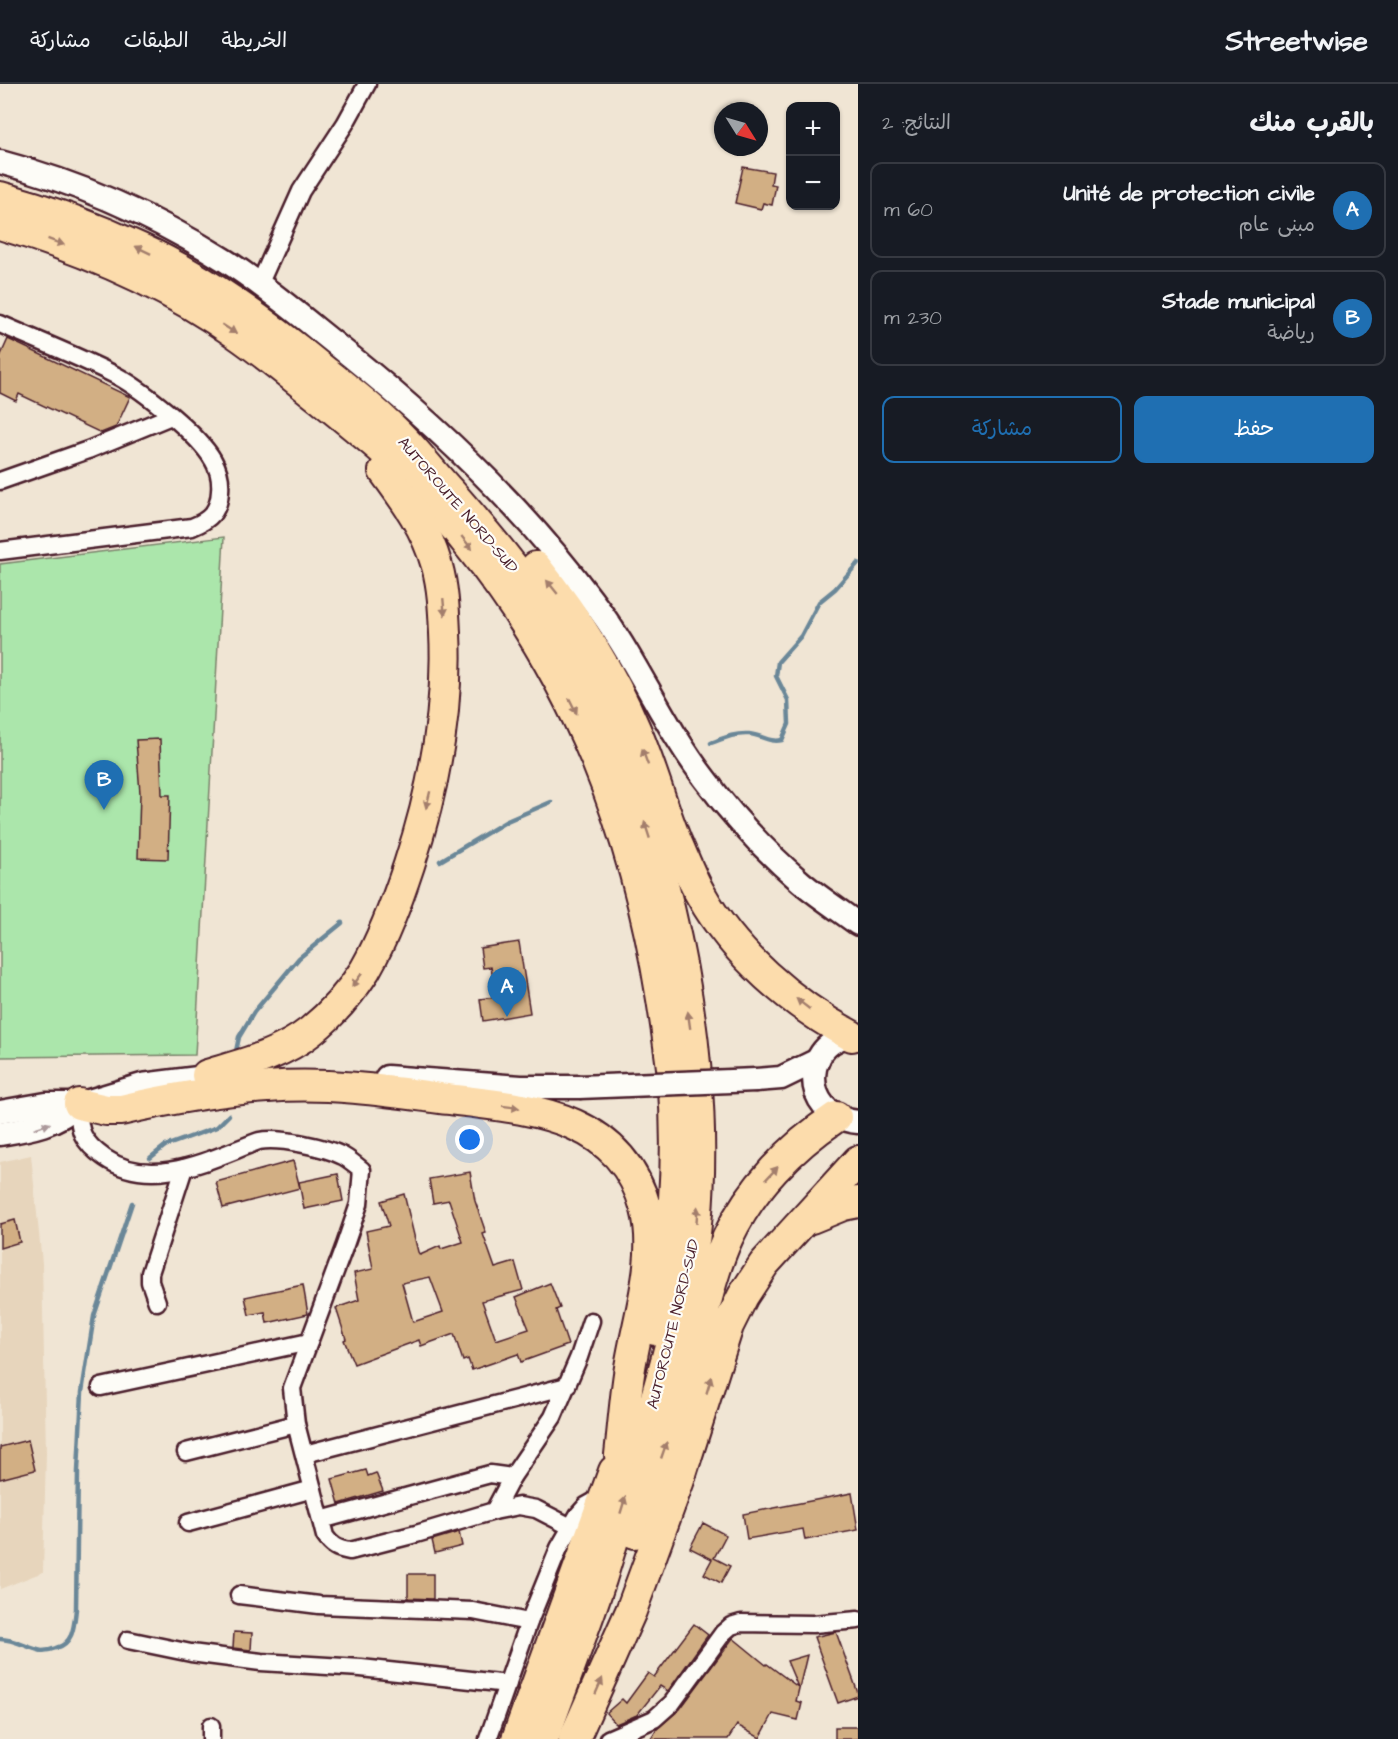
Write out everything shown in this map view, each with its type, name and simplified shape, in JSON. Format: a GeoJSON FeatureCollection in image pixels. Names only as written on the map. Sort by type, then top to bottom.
{"type":"FeatureCollection","features":[{"type":"Feature","properties":{"kind":"highway","name":"AUTOROUTE NORD-SUD"},"geometry":{"type":"LineString","coordinates":[[0,197],[46,210],[143,250],[195,278],[284,338],[352,392],[406,442],[498,546],[551,620],[575,662],[609,732],[635,795],[651,841],[667,902],[682,975],[694,1055],[699,1131],[696,1228],[686,1284],[659,1387],[600,1580],[543,1739]]}},
{"type":"Feature","properties":{"kind":"highway","name":"AUTOROUTE NORD-SUD"},"geometry":{"type":"LineString","coordinates":[[0,224],[84,252],[136,275],[186,302],[244,339],[350,423],[402,468],[433,500],[501,585],[525,620],[563,686],[586,734],[614,804],[648,922],[669,1047],[675,1109],[675,1174],[668,1256],[657,1324],[620,1455],[517,1739]]}},
{"type":"Feature","properties":{"kind":"highway"},"geometry":{"type":"LineString","coordinates":[[207,1076],[280,1051],[311,1031],[340,1003],[364,971],[381,940],[397,901],[422,826],[433,780],[442,730],[447,668],[444,601],[438,567],[425,531],[414,512],[350,423]]}},
{"type":"Feature","properties":{"kind":"highway"},"geometry":{"type":"LineString","coordinates":[[434,474],[495,520],[566,604],[605,667],[631,720],[675,839],[700,894],[723,928],[773,981],[818,1016],[855,1036]]}},
{"type":"Feature","properties":{"kind":"highway"},"geometry":{"type":"LineString","coordinates":[[79,1104],[106,1110],[121,1110],[212,1092],[270,1086],[324,1086],[399,1092],[523,1108],[560,1118],[589,1132],[612,1149],[628,1166],[639,1188],[650,1236],[645,1294],[629,1374],[620,1455]]}},
{"type":"Feature","properties":{"kind":"highway"},"geometry":{"type":"LineString","coordinates":[[552,1739],[603,1624],[638,1526],[677,1411],[707,1298],[727,1239],[741,1212],[758,1188],[837,1112]]}},
{"type":"Feature","properties":{"kind":"highway"},"geometry":{"type":"LineString","coordinates":[[574,1739],[612,1658],[649,1562],[679,1480],[728,1326],[742,1296],[764,1264],[858,1161]]}},
{"type":"Feature","properties":{"kind":"highway"},"geometry":{"type":"LineString","coordinates":[[802,1222],[835,1208],[858,1202]]}},
{"type":"Feature","properties":{"kind":"street"},"geometry":{"type":"LineString","coordinates":[[259,285],[302,191],[345,124],[367,84]]}},
{"type":"Feature","properties":{"kind":"street"},"geometry":{"type":"LineString","coordinates":[[0,162],[39,172],[132,209],[227,262],[369,371],[427,421],[529,523],[603,615],[698,769],[717,795],[766,850],[803,884],[858,924]]}},
{"type":"Feature","properties":{"kind":"street"},"geometry":{"type":"LineString","coordinates":[[0,324],[118,377],[171,416],[199,442],[213,459],[220,474],[218,504],[214,514],[204,522],[192,527],[0,551]]}},
{"type":"Feature","properties":{"kind":"street"},"geometry":{"type":"LineString","coordinates":[[0,481],[88,450],[171,416]]}},
{"type":"Feature","properties":{"kind":"street"},"geometry":{"type":"LineString","coordinates":[[0,1112],[46,1104],[79,1104],[142,1085],[207,1076],[313,1073],[513,1086],[579,1087],[780,1078],[818,1060],[832,1043],[855,1036]]}},
{"type":"Feature","properties":{"kind":"street"},"geometry":{"type":"LineString","coordinates":[[818,1060],[814,1078],[837,1112]]}},
{"type":"Feature","properties":{"kind":"street"},"geometry":{"type":"LineString","coordinates":[[780,1078],[837,1112]]}},
{"type":"Feature","properties":{"kind":"street"},"geometry":{"type":"LineString","coordinates":[[0,1134],[40,1127],[61,1118],[79,1104]]}},
{"type":"Feature","properties":{"kind":"street"},"geometry":{"type":"LineString","coordinates":[[79,1104],[78,1121],[84,1139],[100,1155],[128,1169],[153,1173],[184,1168],[260,1141],[282,1139],[340,1155],[362,1170],[358,1204],[352,1224],[292,1388],[296,1424],[325,1536],[332,1545],[350,1551],[519,1506],[536,1509],[571,1527]]}},
{"type":"Feature","properties":{"kind":"street"},"geometry":{"type":"LineString","coordinates":[[157,1302],[150,1282],[150,1273],[184,1168]]}},
{"type":"Feature","properties":{"kind":"street"},"geometry":{"type":"LineString","coordinates":[[494,1511],[512,1477],[553,1417],[579,1357],[591,1321]]}},
{"type":"Feature","properties":{"kind":"street"},"geometry":{"type":"LineString","coordinates":[[101,1387],[309,1342]]}},
{"type":"Feature","properties":{"kind":"street"},"geometry":{"type":"LineString","coordinates":[[305,1454],[567,1386]]}},
{"type":"Feature","properties":{"kind":"street"},"geometry":{"type":"LineString","coordinates":[[186,1452],[296,1424]]}},
{"type":"Feature","properties":{"kind":"street"},"geometry":{"type":"LineString","coordinates":[[321,1520],[490,1474],[512,1477]]}},
{"type":"Feature","properties":{"kind":"street"},"geometry":{"type":"LineString","coordinates":[[188,1523],[313,1489]]}},
{"type":"Feature","properties":{"kind":"street"},"geometry":{"type":"LineString","coordinates":[[488,1739],[530,1622],[560,1548],[586,1506],[605,1495]]}},
{"type":"Feature","properties":{"kind":"street"},"geometry":{"type":"LineString","coordinates":[[238,1595],[319,1605],[473,1611],[530,1622]]}},
{"type":"Feature","properties":{"kind":"street"},"geometry":{"type":"LineString","coordinates":[[608,1739],[654,1719],[672,1703],[723,1633],[731,1626],[741,1623],[813,1624],[858,1620]]}},
{"type":"Feature","properties":{"kind":"street"},"geometry":{"type":"LineString","coordinates":[[128,1640],[191,1653],[261,1662],[361,1668],[508,1684]]}},
{"type":"Feature","properties":{"kind":"shaded area"},"geometry":{"type":"Polygon","coordinates":[[[31,1155],[42,1263],[46,1453],[43,1572],[0,1589],[0,1162],[31,1155]]]}},
{"type":"Feature","properties":{"kind":"green space"},"geometry":{"type":"Polygon","coordinates":[[[224,537],[195,1055],[0,1057],[0,564],[224,537]]]}},
{"type":"Feature","properties":{"kind":"building"},"geometry":{"type":"Polygon","coordinates":[[[743,167],[773,172],[771,184],[776,185],[772,205],[763,203],[761,209],[735,203],[743,167]]]}},
{"type":"Feature","properties":{"kind":"building"},"geometry":{"type":"Polygon","coordinates":[[[8,339],[130,397],[116,427],[101,433],[19,394],[16,401],[0,393],[0,357],[8,339]]]}},
{"type":"Feature","properties":{"kind":"building"},"geometry":{"type":"Polygon","coordinates":[[[160,739],[162,795],[170,795],[168,859],[138,858],[140,793],[136,740],[160,739]]]}},
{"type":"Feature","properties":{"kind":"building"},"geometry":{"type":"Polygon","coordinates":[[[519,942],[530,1013],[483,1021],[480,999],[496,997],[491,967],[483,968],[480,948],[519,942]]]}},
{"type":"Feature","properties":{"kind":"building"},"geometry":{"type":"Polygon","coordinates":[[[293,1161],[300,1188],[223,1208],[216,1182],[293,1161]]]}},
{"type":"Feature","properties":{"kind":"building"},"geometry":{"type":"Polygon","coordinates":[[[470,1172],[475,1201],[486,1233],[483,1234],[495,1268],[515,1262],[523,1290],[482,1301],[496,1340],[529,1329],[516,1297],[550,1283],[560,1308],[556,1310],[568,1345],[521,1362],[518,1354],[472,1370],[468,1359],[463,1361],[454,1334],[421,1346],[419,1340],[354,1364],[344,1340],[346,1339],[336,1308],[359,1300],[354,1273],[373,1269],[366,1231],[389,1226],[381,1201],[404,1194],[420,1255],[440,1246],[441,1249],[463,1242],[449,1200],[433,1203],[429,1179],[470,1172]],[[430,1277],[402,1283],[413,1322],[443,1312],[430,1277]]]}},
{"type":"Feature","properties":{"kind":"building"},"geometry":{"type":"Polygon","coordinates":[[[338,1174],[343,1201],[304,1209],[299,1182],[338,1174]]]}},
{"type":"Feature","properties":{"kind":"building"},"geometry":{"type":"Polygon","coordinates":[[[15,1220],[20,1242],[0,1248],[0,1224],[15,1220]]]}},
{"type":"Feature","properties":{"kind":"building"},"geometry":{"type":"Polygon","coordinates":[[[303,1285],[308,1314],[267,1323],[265,1312],[249,1315],[245,1297],[303,1285]]]}},
{"type":"Feature","properties":{"kind":"building"},"geometry":{"type":"Polygon","coordinates":[[[28,1440],[35,1470],[0,1479],[0,1447],[28,1440]]]}},
{"type":"Feature","properties":{"kind":"building"},"geometry":{"type":"Polygon","coordinates":[[[366,1470],[368,1476],[376,1473],[383,1491],[339,1504],[332,1479],[366,1470]]]}},
{"type":"Feature","properties":{"kind":"building"},"geometry":{"type":"Polygon","coordinates":[[[852,1493],[858,1530],[805,1540],[803,1529],[747,1539],[743,1514],[852,1493]]]}},
{"type":"Feature","properties":{"kind":"building"},"geometry":{"type":"Polygon","coordinates":[[[703,1523],[726,1535],[714,1558],[730,1566],[721,1583],[704,1574],[712,1559],[690,1548],[703,1523]]]}},
{"type":"Feature","properties":{"kind":"building"},"geometry":{"type":"Polygon","coordinates":[[[459,1532],[462,1546],[435,1553],[432,1540],[459,1532]]]}},
{"type":"Feature","properties":{"kind":"building"},"geometry":{"type":"Polygon","coordinates":[[[408,1574],[433,1574],[433,1599],[408,1598],[408,1574]]]}},
{"type":"Feature","properties":{"kind":"building"},"geometry":{"type":"Polygon","coordinates":[[[694,1624],[708,1635],[668,1691],[660,1686],[637,1715],[616,1724],[606,1713],[622,1699],[626,1703],[648,1673],[654,1677],[694,1624]]]}},
{"type":"Feature","properties":{"kind":"building"},"geometry":{"type":"Polygon","coordinates":[[[234,1632],[252,1633],[251,1650],[233,1648],[234,1632]]]}},
{"type":"Feature","properties":{"kind":"building"},"geometry":{"type":"Polygon","coordinates":[[[836,1632],[858,1693],[858,1696],[838,1703],[814,1637],[836,1632]]]}},
{"type":"Feature","properties":{"kind":"building"},"geometry":{"type":"Polygon","coordinates":[[[733,1638],[798,1687],[787,1661],[807,1655],[796,1701],[802,1703],[798,1720],[773,1714],[760,1738],[737,1725],[728,1739],[651,1739],[657,1729],[680,1709],[733,1638]]]}},
{"type":"Feature","properties":{"kind":"building"},"geometry":{"type":"Polygon","coordinates":[[[835,1727],[858,1727],[858,1739],[835,1739],[835,1727]]]}},
{"type":"Feature","properties":{"kind":"waterway"},"geometry":{"type":"LineString","coordinates":[[711,743],[744,734],[782,740],[789,724],[788,700],[776,676],[778,662],[801,636],[819,602],[835,589],[858,563]]}},
{"type":"Feature","properties":{"kind":"waterway"},"geometry":{"type":"LineString","coordinates":[[440,861],[507,821],[551,802]]}},
{"type":"Feature","properties":{"kind":"waterway"},"geometry":{"type":"LineString","coordinates":[[235,1056],[239,1037],[254,1012],[299,958],[342,923]]}},
{"type":"Feature","properties":{"kind":"waterway"},"geometry":{"type":"LineString","coordinates":[[150,1158],[165,1146],[217,1127],[229,1115]]}},
{"type":"Feature","properties":{"kind":"waterway"},"geometry":{"type":"LineString","coordinates":[[0,1639],[11,1640],[45,1651],[62,1646],[72,1633],[76,1609],[78,1471],[82,1392],[94,1316],[132,1203]]}},
{"type":"Feature","properties":{"kind":"place","name":"Stade municipal"},"geometry":{"type":"Point","coordinates":[104,810]}},
{"type":"Feature","properties":{"kind":"place","name":"Unité de protection civile"},"geometry":{"type":"Point","coordinates":[507,1017]}}]}
